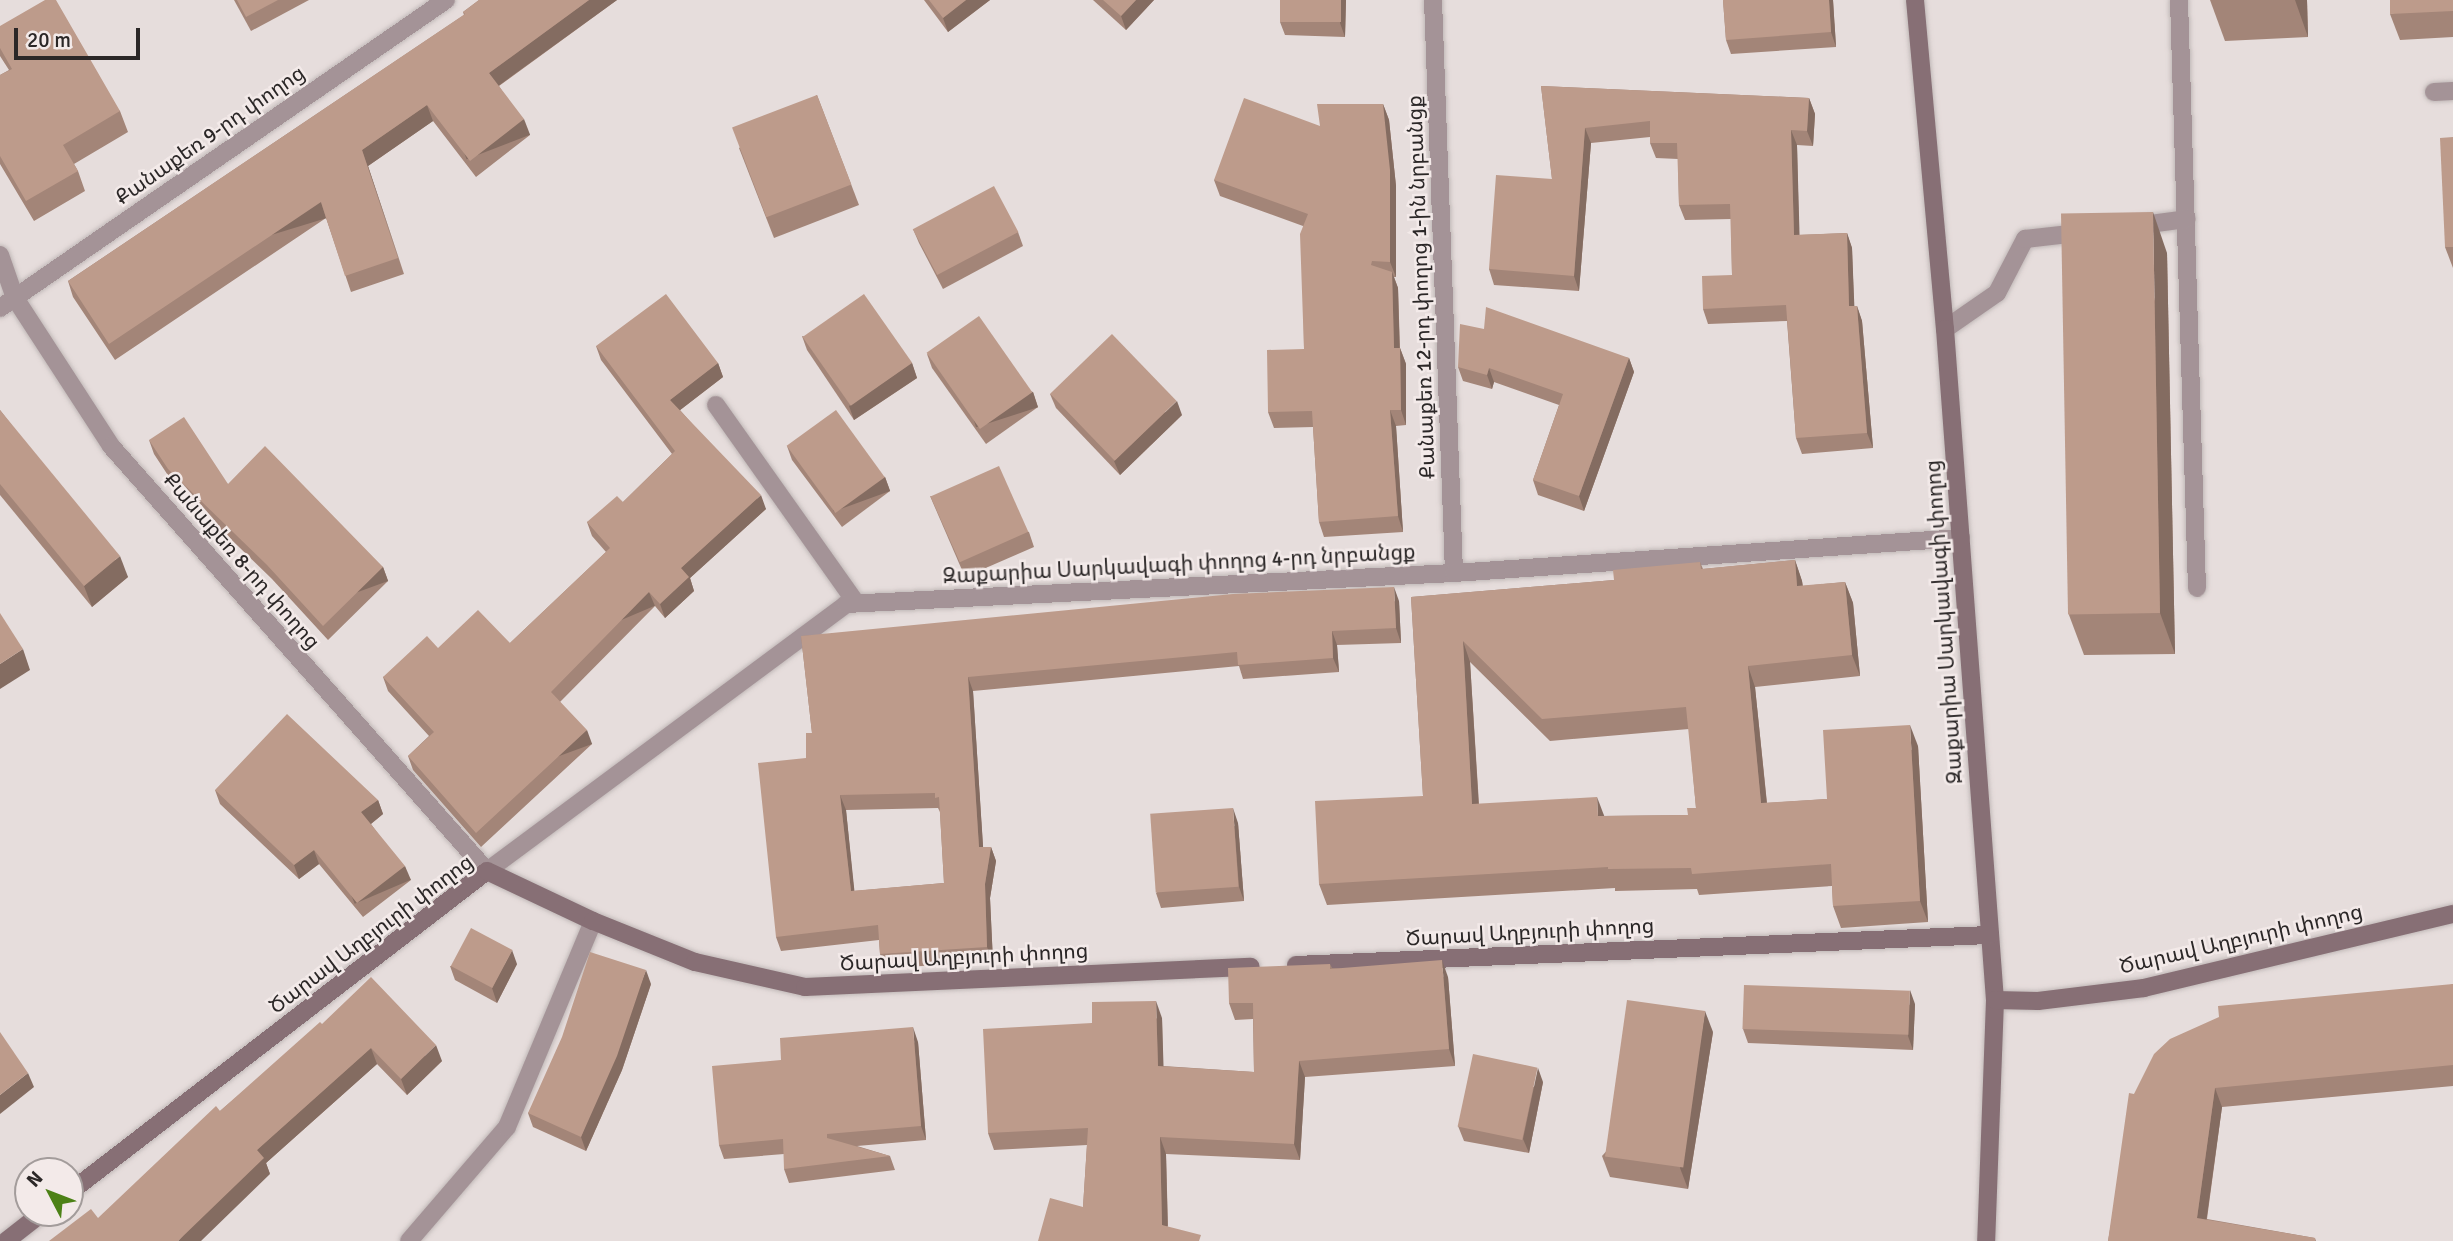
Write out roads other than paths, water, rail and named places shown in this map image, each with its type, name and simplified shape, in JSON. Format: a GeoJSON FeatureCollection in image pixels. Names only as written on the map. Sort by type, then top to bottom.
{"type":"FeatureCollection","features":[{"type":"Feature","properties":{"kind":"street","name":"Քանաքեռ 9-րդ փողոց"},"geometry":{"type":"LineString","coordinates":[[8,303],[446,0]]}},
{"type":"Feature","properties":{"kind":"street","name":"Քանաքեռ 12-րդ փողոց 1-ին նրբանցք"},"geometry":{"type":"LineString","coordinates":[[1433,0],[1454,573]]}},
{"type":"Feature","properties":{"kind":"street","name":"Զաքարիա Սարկավագի փողոց"},"geometry":{"type":"LineString","coordinates":[[1915,0],[1945,329],[1995,1000],[1986,1241]]}},
{"type":"Feature","properties":{"kind":"street"},"geometry":{"type":"LineString","coordinates":[[2179,0],[2197,589]]}},
{"type":"Feature","properties":{"kind":"street"},"geometry":{"type":"LineString","coordinates":[[2434,92],[2453,91]]}},
{"type":"Feature","properties":{"kind":"street"},"geometry":{"type":"LineString","coordinates":[[1945,329],[1997,293],[2025,239],[2187,219]]}},
{"type":"Feature","properties":{"kind":"street","name":"Քանաքեռ 8-րդ փողոց"},"geometry":{"type":"LineString","coordinates":[[0,255],[8,303],[111,446],[487,870]]}},
{"type":"Feature","properties":{"kind":"street"},"geometry":{"type":"LineString","coordinates":[[716,405],[856,603]]}},
{"type":"Feature","properties":{"kind":"street","name":"Զաքարիա Սարկավագի փողոց 4-րդ նրբանցք"},"geometry":{"type":"LineString","coordinates":[[487,870],[846,604],[1454,573],[1961,538]]}},
{"type":"Feature","properties":{"kind":"street","name":"Ծարավ Աղբյուրի փողոց"},"geometry":{"type":"LineString","coordinates":[[84,1181],[487,870],[593,921],[695,962],[804,987],[1990,935]]}},
{"type":"Feature","properties":{"kind":"street","name":"Ծարավ Աղբյուրի փողոց"},"geometry":{"type":"LineString","coordinates":[[1995,1000],[2038,1001],[2144,988],[2453,914]]}},
{"type":"Feature","properties":{"kind":"street"},"geometry":{"type":"LineString","coordinates":[[409,1241],[507,1127],[593,921]]}},
{"type":"Feature","properties":{"kind":"street"},"geometry":{"type":"LineString","coordinates":[[6,1241],[24,1227]]}}]}
